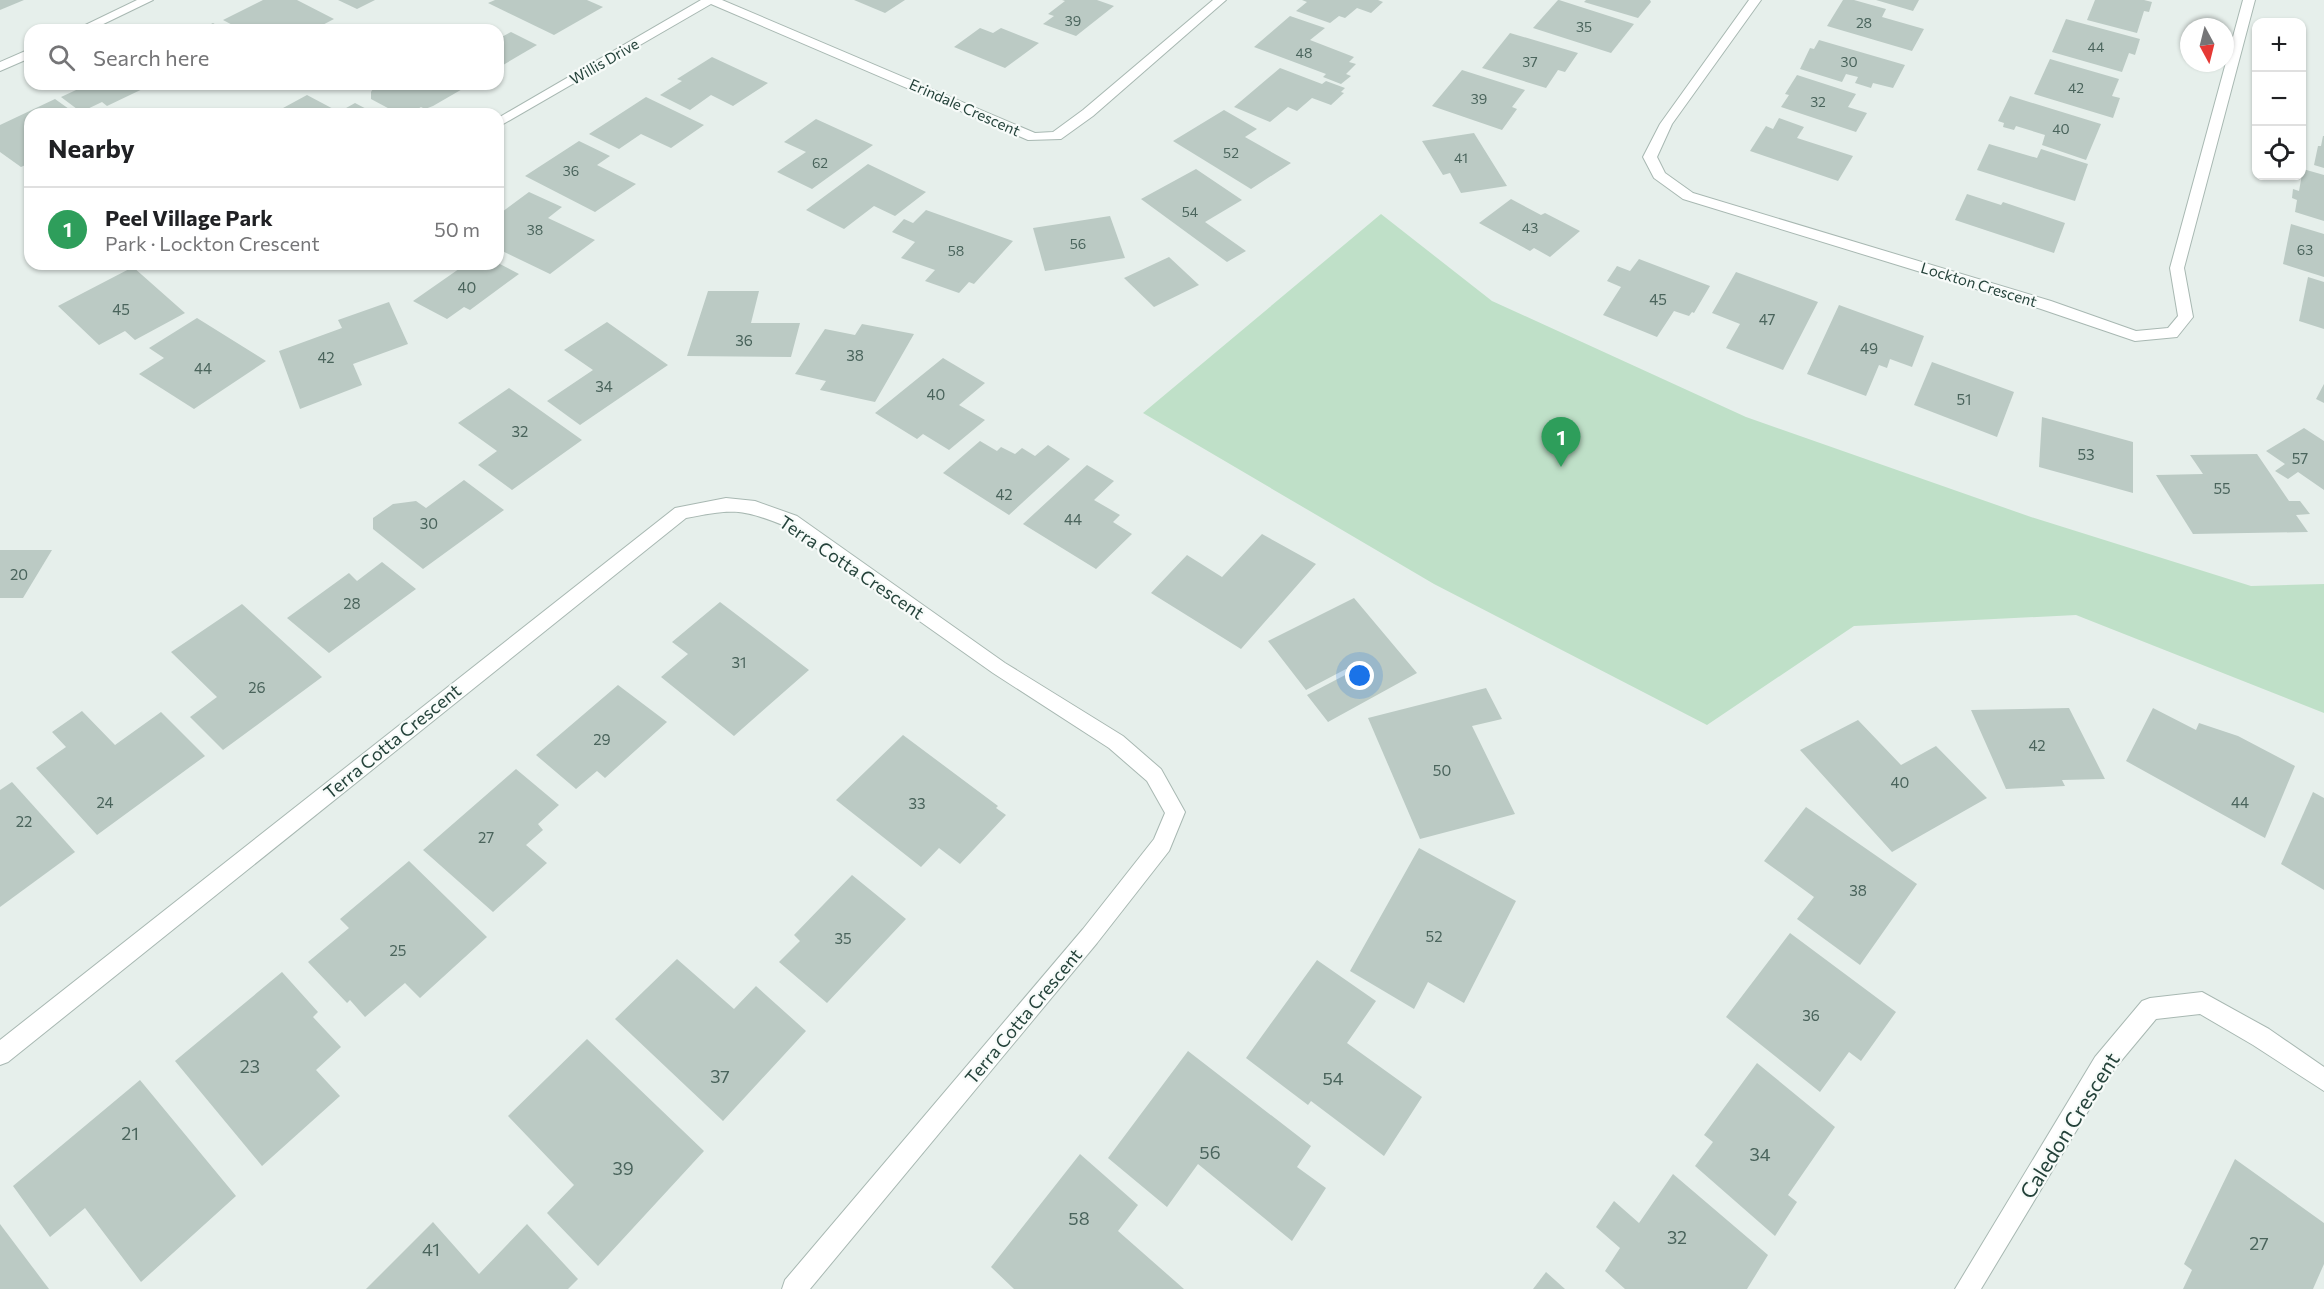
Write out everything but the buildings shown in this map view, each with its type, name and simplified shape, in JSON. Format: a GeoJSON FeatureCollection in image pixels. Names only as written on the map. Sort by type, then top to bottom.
{"type":"FeatureCollection","features":[{"type":"Feature","properties":{"kind":"street"},"geometry":{"type":"LineString","coordinates":[[94,24],[147,0]]}},
{"type":"Feature","properties":{"kind":"street","name":"Erindale Crescent"},"geometry":{"type":"LineString","coordinates":[[711,0],[1033,137],[1056,136],[1088,113],[1142,64],[1220,0]]}},
{"type":"Feature","properties":{"kind":"street","name":"Willis Drive"},"geometry":{"type":"LineString","coordinates":[[504,120],[711,0]]}},
{"type":"Feature","properties":{"kind":"street","name":"Lockton Crescent"},"geometry":{"type":"LineString","coordinates":[[1755,0],[1666,124],[1650,157],[1659,175],[1688,196],[2046,305],[2135,336],[2172,333],[2186,317],[2177,268],[2249,0]]}},
{"type":"Feature","properties":{"kind":"street"},"geometry":{"type":"LineString","coordinates":[[0,67],[24,56]]}},
{"type":"Feature","properties":{"kind":"street","name":"Terra Cotta Crescent"},"geometry":{"type":"LineString","coordinates":[[0,1054],[681,513],[726,504],[755,507],[790,521],[999,668],[1116,742],[1154,775],[1175,812],[1162,845],[1090,936],[794,1289]]}},
{"type":"Feature","properties":{"kind":"street","name":"Caledon Crescent"},"geometry":{"type":"LineString","coordinates":[[1967,1289],[2103,1065],[2150,1010],[2202,1003],[2260,1037],[2324,1080]]}},
{"type":"Feature","properties":{"kind":"green space"},"geometry":{"type":"Polygon","coordinates":[[[1381,214],[1492,301],[1746,417],[2031,517],[2251,586],[2324,584],[2324,713],[2076,615],[1854,626],[1707,725],[1434,584],[1143,413],[1381,214]]]}},
{"type":"Feature","properties":{"kind":"place","name":"Peel Village Park"},"geometry":{"type":"Point","coordinates":[1561,467]}}]}
